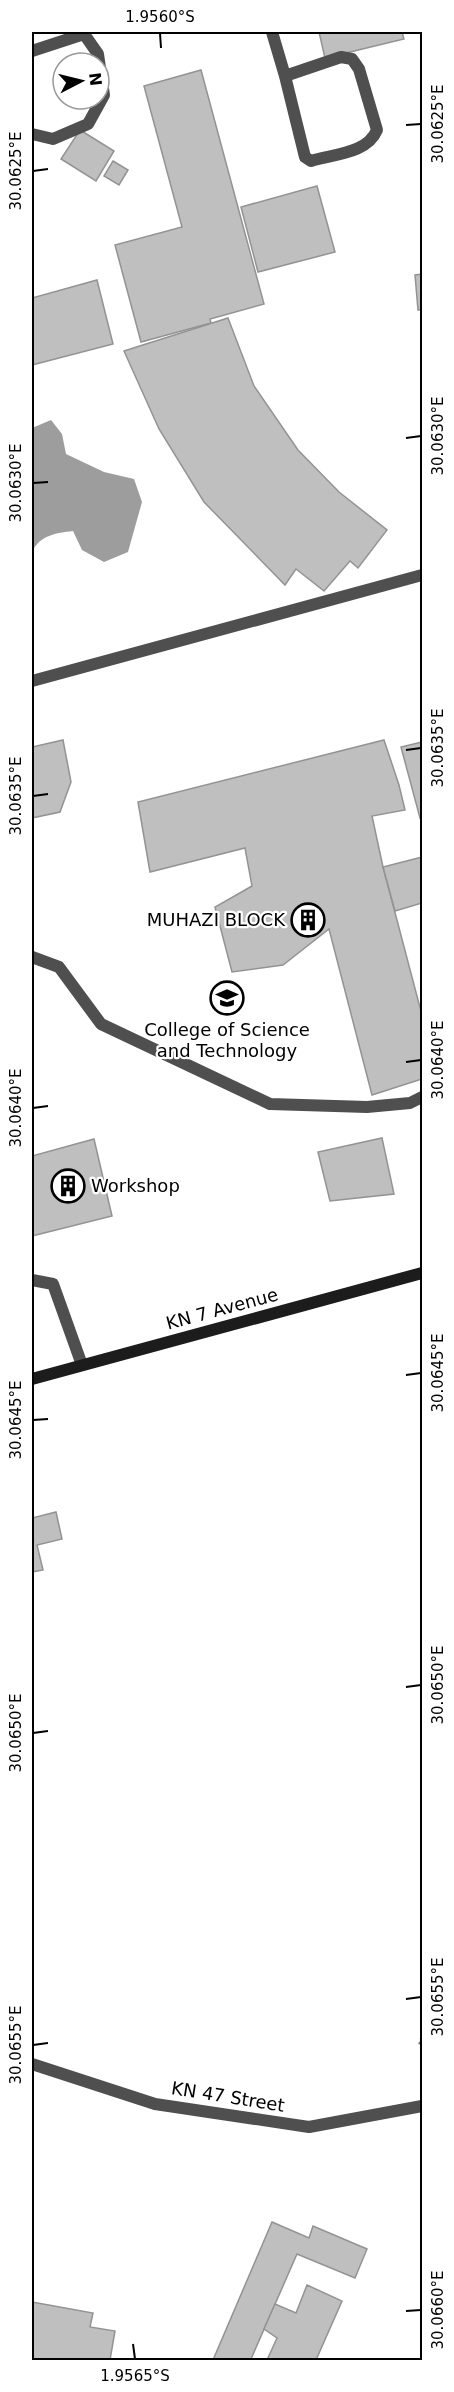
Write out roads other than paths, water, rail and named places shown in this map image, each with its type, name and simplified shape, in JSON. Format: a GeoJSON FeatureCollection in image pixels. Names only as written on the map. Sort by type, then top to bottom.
{"type":"FeatureCollection","features":[{"type":"Feature","properties":{"kind":"street"},"geometry":{"type":"LineString","coordinates":[[272,32],[304,157],[311,161],[364,147],[373,139],[377,130],[359,69],[352,59],[341,57],[285,76]]}},
{"type":"Feature","properties":{"kind":"street"},"geometry":{"type":"LineString","coordinates":[[32,51],[85,33],[98,54],[104,95],[88,124],[53,139],[32,134]]}},
{"type":"Feature","properties":{"kind":"street"},"geometry":{"type":"LineString","coordinates":[[32,681],[423,575]]}},
{"type":"Feature","properties":{"kind":"street"},"geometry":{"type":"LineString","coordinates":[[32,957],[59,968],[100,1024],[270,1104],[367,1107],[410,1103],[423,1096]]}},
{"type":"Feature","properties":{"kind":"street","name":"KN 7 Avenue"},"geometry":{"type":"LineString","coordinates":[[32,1379],[423,1274]]}},
{"type":"Feature","properties":{"kind":"street"},"geometry":{"type":"LineString","coordinates":[[32,1280],[53,1284],[82,1365]]}},
{"type":"Feature","properties":{"kind":"street","name":"KN 47 Street"},"geometry":{"type":"LineString","coordinates":[[32,2064],[155,2104],[309,2127],[423,2106]]}},
{"type":"Feature","properties":{"kind":"place","name":"MUHAZI BLOCK"},"geometry":{"type":"Point","coordinates":[308,920]}},
{"type":"Feature","properties":{"kind":"place","name":"College of Science and Technology"},"geometry":{"type":"Point","coordinates":[227,998]}},
{"type":"Feature","properties":{"kind":"place","name":"Workshop"},"geometry":{"type":"Point","coordinates":[68,1186]}}]}
